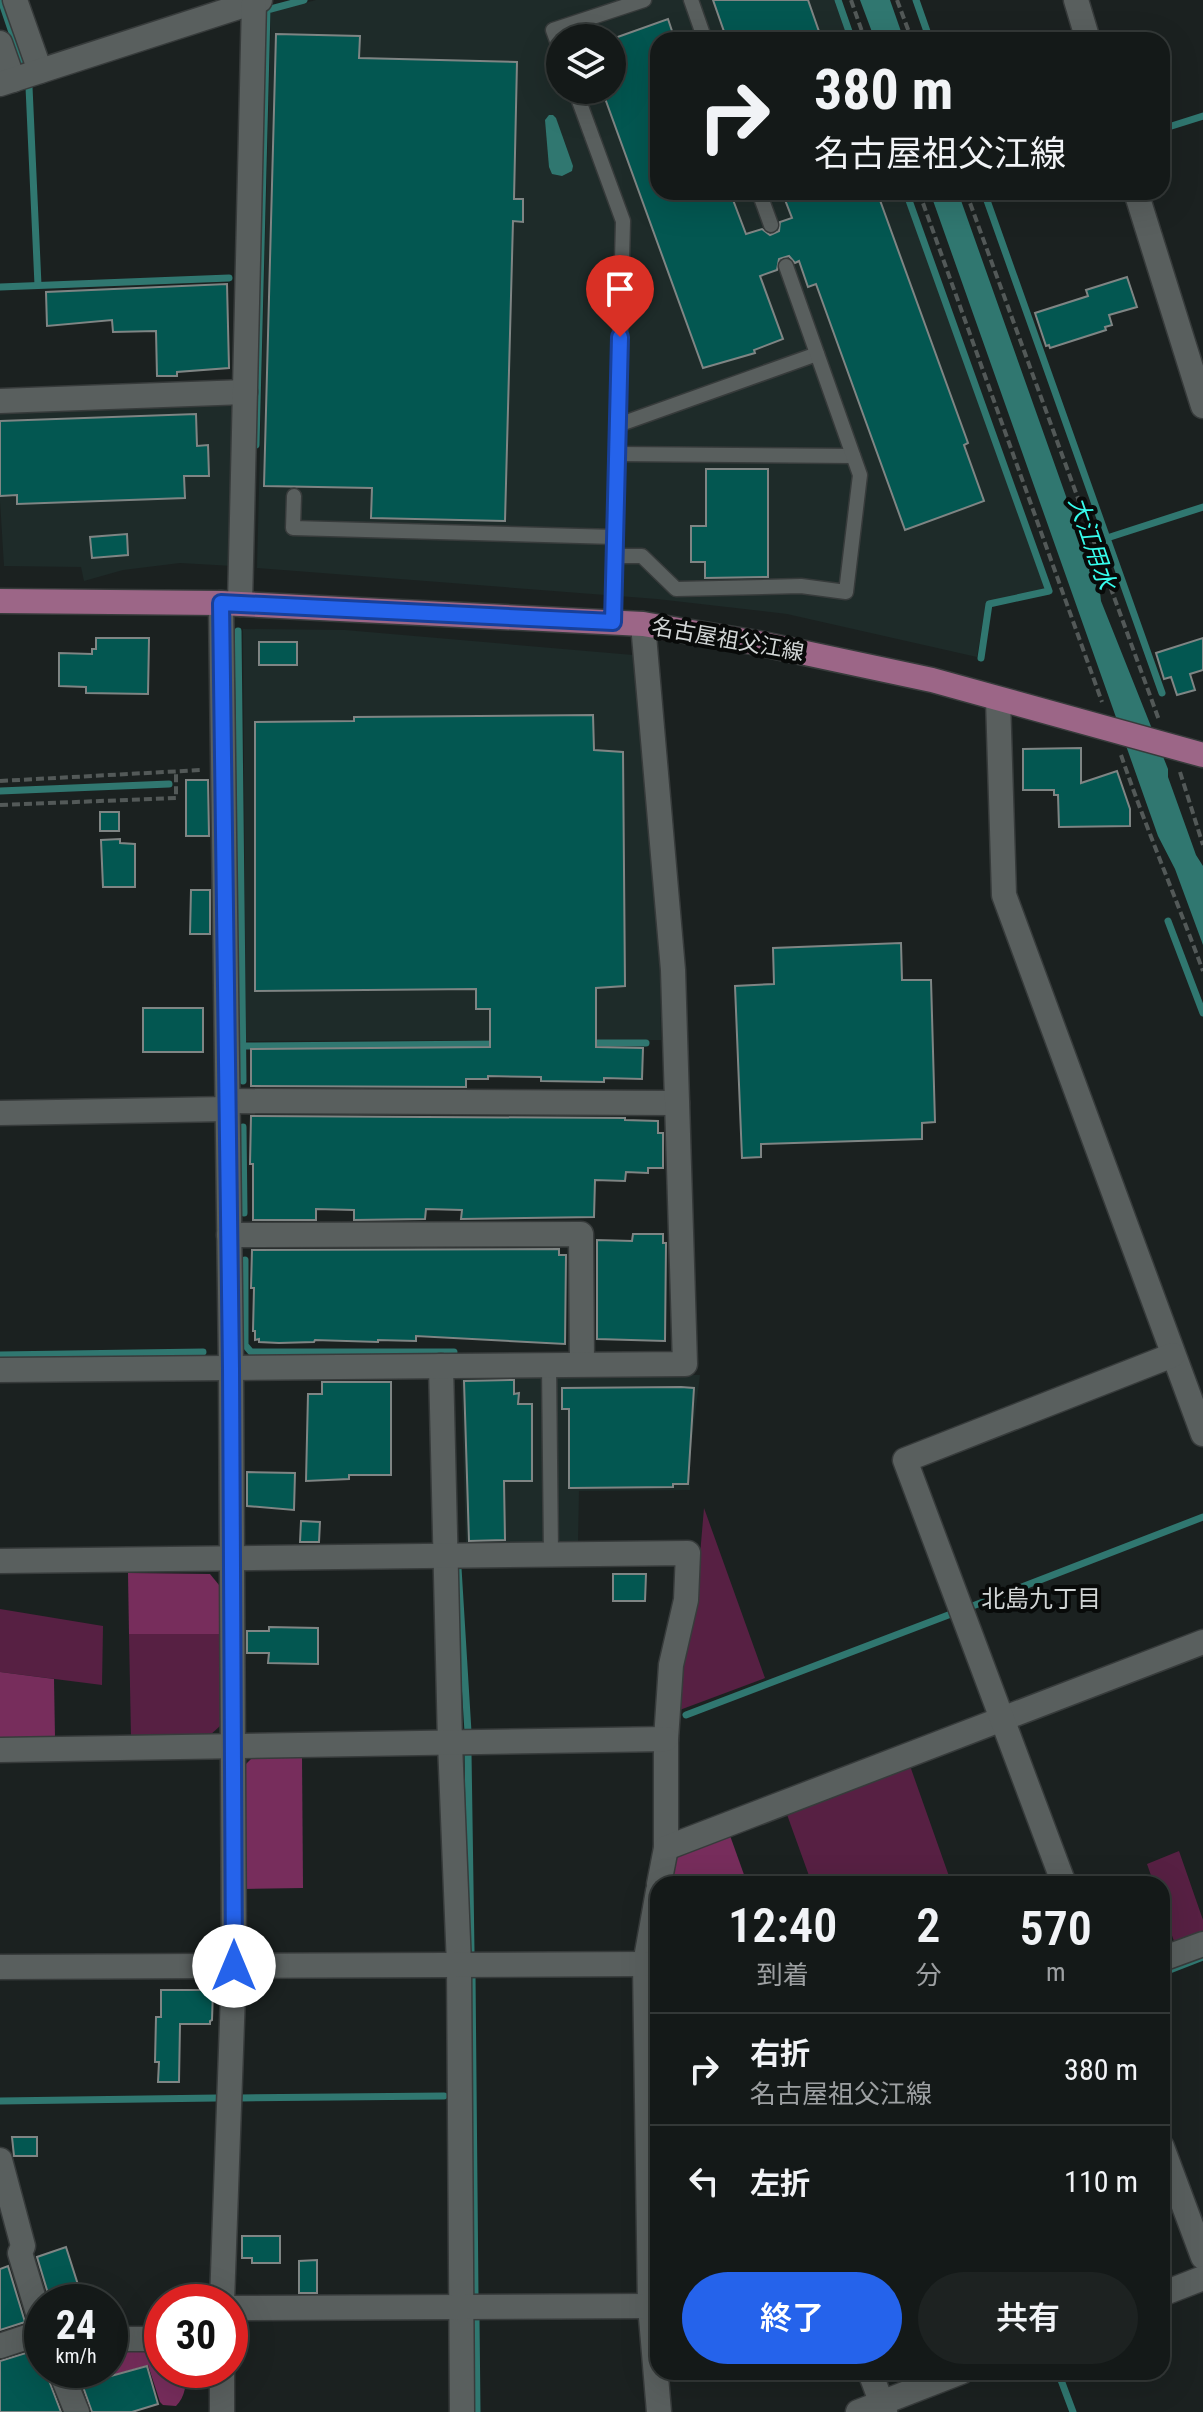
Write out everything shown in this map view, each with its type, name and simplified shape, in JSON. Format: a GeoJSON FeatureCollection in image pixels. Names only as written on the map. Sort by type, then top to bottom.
{"type":"FeatureCollection","features":[{"type":"Feature","properties":{"kind":"main road","name":"名古屋祖父江線"},"geometry":{"type":"LineString","coordinates":[[0,601],[231,604],[643,624],[773,646],[932,680],[1203,755]]}},
{"type":"Feature","properties":{"kind":"street"},"geometry":{"type":"LineString","coordinates":[[15,0],[40,71]]}},
{"type":"Feature","properties":{"kind":"street"},"geometry":{"type":"LineString","coordinates":[[1076,0],[1086,32]]}},
{"type":"Feature","properties":{"kind":"street"},"geometry":{"type":"LineString","coordinates":[[0,43],[6,82],[257,1],[245,392],[224,769],[234,1966],[223,2284]]}},
{"type":"Feature","properties":{"kind":"street"},"geometry":{"type":"LineString","coordinates":[[1139,200],[1193,342],[1203,406]]}},
{"type":"Feature","properties":{"kind":"street"},"geometry":{"type":"LineString","coordinates":[[0,401],[245,392]]}},
{"type":"Feature","properties":{"kind":"street"},"geometry":{"type":"LineString","coordinates":[[0,1370],[685,1364],[673,970],[643,624]]}},
{"type":"Feature","properties":{"kind":"street"},"geometry":{"type":"LineString","coordinates":[[998,699],[1004,895],[1203,1434]]}},
{"type":"Feature","properties":{"kind":"street"},"geometry":{"type":"LineString","coordinates":[[0,1113],[228,1105],[677,1103]]}},
{"type":"Feature","properties":{"kind":"street"},"geometry":{"type":"LineString","coordinates":[[229,1235],[581,1234],[582,1364]]}},
{"type":"Feature","properties":{"kind":"street"},"geometry":{"type":"LineString","coordinates":[[1061,1876],[905,1460],[1173,1355]]}},
{"type":"Feature","properties":{"kind":"street"},"geometry":{"type":"LineString","coordinates":[[441,1366],[459,1965],[462,2412]]}},
{"type":"Feature","properties":{"kind":"street"},"geometry":{"type":"LineString","coordinates":[[0,1561],[688,1553],[686,1600],[671,1665],[666,1739],[666,1848],[661,1876]]}},
{"type":"Feature","properties":{"kind":"street"},"geometry":{"type":"LineString","coordinates":[[666,1848],[1203,1642]]}},
{"type":"Feature","properties":{"kind":"street"},"geometry":{"type":"LineString","coordinates":[[0,1750],[666,1739]]}},
{"type":"Feature","properties":{"kind":"street"},"geometry":{"type":"LineString","coordinates":[[650,1936],[645,1964],[650,2082]]}},
{"type":"Feature","properties":{"kind":"street"},"geometry":{"type":"LineString","coordinates":[[1170,1956],[1203,1944]]}},
{"type":"Feature","properties":{"kind":"street"},"geometry":{"type":"LineString","coordinates":[[0,1967],[645,1964]]}},
{"type":"Feature","properties":{"kind":"street"},"geometry":{"type":"LineString","coordinates":[[0,2160],[9,2227],[23,2246],[20,2253],[29,2284]]}},
{"type":"Feature","properties":{"kind":"street"},"geometry":{"type":"LineString","coordinates":[[1170,2168],[1203,2257]]}},
{"type":"Feature","properties":{"kind":"street"},"geometry":{"type":"LineString","coordinates":[[1170,2291],[1203,2278]]}},
{"type":"Feature","properties":{"kind":"street"},"geometry":{"type":"LineString","coordinates":[[248,2308],[650,2306]]}},
{"type":"Feature","properties":{"kind":"street"},"geometry":{"type":"LineString","coordinates":[[0,2346],[24,2338]]}},
{"type":"Feature","properties":{"kind":"street"},"geometry":{"type":"LineString","coordinates":[[656,2380],[659,2412]]}},
{"type":"Feature","properties":{"kind":"street"},"geometry":{"type":"LineString","coordinates":[[873,2380],[883,2407]]}},
{"type":"Feature","properties":{"kind":"street"},"geometry":{"type":"LineString","coordinates":[[858,2412],[883,2407],[943,2380]]}},
{"type":"Feature","properties":{"kind":"street"},"geometry":{"type":"LineString","coordinates":[[67,2388],[77,2412]]}},
{"type":"Feature","properties":{"kind":"street"},"geometry":{"type":"LineString","coordinates":[[222,2388],[222,2412]]}},
{"type":"Feature","properties":{"kind":"lane"},"geometry":{"type":"LineString","coordinates":[[571,24],[644,0]]}},
{"type":"Feature","properties":{"kind":"lane"},"geometry":{"type":"LineString","coordinates":[[691,0],[702,32]]}},
{"type":"Feature","properties":{"kind":"lane"},"geometry":{"type":"LineString","coordinates":[[580,104],[623,221],[613,622]]}},
{"type":"Feature","properties":{"kind":"lane"},"geometry":{"type":"LineString","coordinates":[[762,200],[771,225]]}},
{"type":"Feature","properties":{"kind":"lane"},"geometry":{"type":"LineString","coordinates":[[615,556],[642,556],[676,589],[801,586],[846,592],[860,475],[786,266]]}},
{"type":"Feature","properties":{"kind":"lane"},"geometry":{"type":"LineString","coordinates":[[618,425],[817,354]]}},
{"type":"Feature","properties":{"kind":"lane"},"geometry":{"type":"LineString","coordinates":[[617,454],[853,456]]}},
{"type":"Feature","properties":{"kind":"lane"},"geometry":{"type":"LineString","coordinates":[[294,496],[293,528],[615,537]]}},
{"type":"Feature","properties":{"kind":"lane"},"geometry":{"type":"LineString","coordinates":[[549,1365],[551,1554]]}},
{"type":"Feature","properties":{"kind":"path"},"geometry":{"type":"LineString","coordinates":[[851,0],[862,32]]}},
{"type":"Feature","properties":{"kind":"path"},"geometry":{"type":"LineString","coordinates":[[897,0],[909,32]]}},
{"type":"Feature","properties":{"kind":"path"},"geometry":{"type":"LineString","coordinates":[[922,200],[1115,730],[1149,837],[1166,871],[1203,971]]}},
{"type":"Feature","properties":{"kind":"path"},"geometry":{"type":"LineString","coordinates":[[969,200],[1203,845]]}},
{"type":"Feature","properties":{"kind":"path"},"geometry":{"type":"LineString","coordinates":[[0,781],[224,769]]}},
{"type":"Feature","properties":{"kind":"path"},"geometry":{"type":"LineString","coordinates":[[0,805],[176,798],[176,772]]}},
{"type":"Feature","properties":{"kind":"shaded area"},"geometry":{"type":"Polygon","coordinates":[[[316,0],[834,0],[846,32],[650,32],[650,200],[906,200],[1045,589],[986,602],[977,657],[787,614],[657,599],[257,568],[271,12],[316,0]]]}},
{"type":"Feature","properties":{"kind":"shaded area"},"geometry":{"type":"Polygon","coordinates":[[[231,403],[238,413],[233,566],[180,563],[123,570],[84,581],[81,567],[4,566],[0,412],[231,403]]]}},
{"type":"Feature","properties":{"kind":"shaded area"},"geometry":{"type":"Polygon","coordinates":[[[243,629],[345,630],[633,655],[660,970],[661,1040],[246,1041],[243,629]]]}},
{"type":"Feature","properties":{"kind":"shaded area"},"geometry":{"type":"Polygon","coordinates":[[[700,1375],[690,1457],[690,1490],[579,1491],[578,1543],[466,1545],[461,1376],[700,1375]]]}},
{"type":"Feature","properties":{"kind":"shaded area"},"geometry":{"type":"Polygon","coordinates":[[[704,1508],[765,1678],[677,1711],[682,1668],[696,1602],[704,1508]]]}},
{"type":"Feature","properties":{"kind":"shaded area"},"geometry":{"type":"Polygon","coordinates":[[[128,1573],[210,1574],[219,1585],[219,1634],[129,1634],[128,1573]]]}},
{"type":"Feature","properties":{"kind":"shaded area"},"geometry":{"type":"Polygon","coordinates":[[[0,1609],[103,1626],[102,1685],[0,1672],[0,1609]]]}},
{"type":"Feature","properties":{"kind":"shaded area"},"geometry":{"type":"Polygon","coordinates":[[[129,1634],[219,1634],[220,1726],[209,1736],[131,1737],[129,1634]]]}},
{"type":"Feature","properties":{"kind":"shaded area"},"geometry":{"type":"Polygon","coordinates":[[[0,1672],[54,1679],[55,1738],[0,1739],[0,1672]]]}},
{"type":"Feature","properties":{"kind":"shaded area"},"geometry":{"type":"Polygon","coordinates":[[[302,1756],[303,1888],[243,1889],[241,1769],[253,1757],[302,1756]]]}},
{"type":"Feature","properties":{"kind":"shaded area"},"geometry":{"type":"Polygon","coordinates":[[[909,1763],[949,1876],[809,1876],[785,1809],[909,1763]]]}},
{"type":"Feature","properties":{"kind":"shaded area"},"geometry":{"type":"Polygon","coordinates":[[[728,1830],[744,1876],[670,1876],[672,1859],[680,1851],[728,1830]]]}},
{"type":"Feature","properties":{"kind":"shaded area"},"geometry":{"type":"Polygon","coordinates":[[[1179,1851],[1203,1920],[1203,1933],[1175,1944],[1170,1930],[1170,1876],[1151,1876],[1147,1864],[1179,1851]]]}},
{"type":"Feature","properties":{"kind":"shaded area"},"geometry":{"type":"Polygon","coordinates":[[[144,2349],[144,2366],[128,2371],[128,2350],[144,2349]]]}},
{"type":"Feature","properties":{"kind":"shaded area"},"geometry":{"type":"Polygon","coordinates":[[[75,2388],[81,2388],[88,2412],[75,2388]]]}},
{"type":"Feature","properties":{"kind":"shaded area"},"geometry":{"type":"Polygon","coordinates":[[[155,2388],[185,2388],[176,2406],[160,2402],[155,2388]]]}},
{"type":"Feature","properties":{"kind":"water"},"geometry":{"type":"Polygon","coordinates":[[[860,0],[890,0],[901,32],[872,32],[860,0]]]}},
{"type":"Feature","properties":{"kind":"water"},"geometry":{"type":"Polygon","coordinates":[[[549,115],[556,118],[573,166],[572,171],[562,176],[552,174],[549,167],[545,120],[549,115]]]}},
{"type":"Feature","properties":{"kind":"water"},"geometry":{"type":"Polygon","coordinates":[[[933,200],[961,200],[1101,601],[1168,769],[1168,777],[1196,855],[1203,866],[1203,945],[1175,869],[1158,836],[933,200]]]}},
{"type":"Feature","properties":{"kind":"building"},"geometry":{"type":"Polygon","coordinates":[[[713,0],[808,0],[819,32],[724,32],[713,0]]]}},
{"type":"Feature","properties":{"kind":"building"},"geometry":{"type":"Polygon","coordinates":[[[668,19],[672,32],[650,32],[650,200],[733,200],[746,234],[762,229],[770,235],[779,231],[780,222],[792,218],[785,200],[880,200],[968,443],[964,445],[984,501],[905,530],[816,284],[808,287],[799,261],[795,263],[789,256],[779,259],[777,270],[760,276],[783,339],[754,350],[755,353],[703,368],[607,104],[626,104],[626,34],[668,19]]]}},
{"type":"Feature","properties":{"kind":"building"},"geometry":{"type":"Polygon","coordinates":[[[276,34],[360,36],[359,58],[517,62],[514,199],[523,199],[523,222],[513,221],[505,521],[371,518],[372,488],[264,486],[276,34]]]}},
{"type":"Feature","properties":{"kind":"building"},"geometry":{"type":"Polygon","coordinates":[[[1127,277],[1137,307],[1109,315],[1112,325],[1105,327],[1106,330],[1050,348],[1046,346],[1035,313],[1088,296],[1086,290],[1127,277]]]}},
{"type":"Feature","properties":{"kind":"building"},"geometry":{"type":"Polygon","coordinates":[[[227,284],[229,368],[157,376],[156,331],[113,332],[112,320],[47,326],[46,292],[227,284]]]}},
{"type":"Feature","properties":{"kind":"building"},"geometry":{"type":"Polygon","coordinates":[[[196,414],[197,446],[208,445],[209,476],[184,476],[185,498],[17,504],[17,495],[0,496],[0,421],[196,414]]]}},
{"type":"Feature","properties":{"kind":"building"},"geometry":{"type":"Polygon","coordinates":[[[706,469],[768,469],[768,577],[705,578],[705,562],[691,562],[691,526],[706,526],[706,469]]]}},
{"type":"Feature","properties":{"kind":"building"},"geometry":{"type":"Polygon","coordinates":[[[127,534],[128,555],[92,558],[90,537],[127,534]]]}},
{"type":"Feature","properties":{"kind":"building"},"geometry":{"type":"Polygon","coordinates":[[[96,638],[149,638],[148,694],[86,693],[86,687],[59,686],[59,653],[92,654],[92,649],[96,649],[96,638]]]}},
{"type":"Feature","properties":{"kind":"building"},"geometry":{"type":"Polygon","coordinates":[[[1203,638],[1203,670],[1190,674],[1195,690],[1177,695],[1171,677],[1164,679],[1156,653],[1203,638]]]}},
{"type":"Feature","properties":{"kind":"building"},"geometry":{"type":"Polygon","coordinates":[[[259,642],[297,642],[297,665],[259,665],[259,642]]]}},
{"type":"Feature","properties":{"kind":"building"},"geometry":{"type":"Polygon","coordinates":[[[593,715],[594,750],[623,752],[625,986],[596,988],[596,1047],[643,1048],[642,1079],[541,1081],[541,1077],[488,1076],[488,1079],[466,1079],[466,1087],[251,1086],[251,1049],[490,1047],[490,1009],[476,1009],[476,989],[255,991],[255,722],[354,721],[354,717],[593,715]]]}},
{"type":"Feature","properties":{"kind":"building"},"geometry":{"type":"Polygon","coordinates":[[[1081,748],[1081,783],[1117,771],[1130,809],[1130,826],[1059,827],[1058,795],[1054,795],[1054,790],[1023,790],[1023,749],[1081,748]]]}},
{"type":"Feature","properties":{"kind":"building"},"geometry":{"type":"Polygon","coordinates":[[[186,780],[208,780],[209,836],[186,836],[186,780]]]}},
{"type":"Feature","properties":{"kind":"building"},"geometry":{"type":"Polygon","coordinates":[[[100,812],[119,812],[119,831],[100,831],[100,812]]]}},
{"type":"Feature","properties":{"kind":"building"},"geometry":{"type":"Polygon","coordinates":[[[120,839],[120,843],[135,844],[135,887],[103,887],[101,840],[120,839]]]}},
{"type":"Feature","properties":{"kind":"building"},"geometry":{"type":"Polygon","coordinates":[[[191,890],[210,890],[210,934],[190,934],[191,890]]]}},
{"type":"Feature","properties":{"kind":"building"},"geometry":{"type":"Polygon","coordinates":[[[901,943],[902,980],[931,980],[935,1122],[922,1123],[922,1139],[761,1144],[761,1157],[742,1158],[735,986],[774,984],[773,948],[901,943]]]}},
{"type":"Feature","properties":{"kind":"building"},"geometry":{"type":"Polygon","coordinates":[[[143,1008],[203,1008],[203,1052],[143,1052],[143,1008]]]}},
{"type":"Feature","properties":{"kind":"building"},"geometry":{"type":"Polygon","coordinates":[[[251,1116],[625,1118],[658,1121],[658,1133],[663,1133],[663,1168],[648,1168],[648,1173],[626,1172],[625,1181],[595,1180],[594,1217],[461,1219],[462,1210],[426,1209],[425,1219],[354,1220],[354,1210],[316,1209],[316,1220],[253,1220],[251,1116]]]}},
{"type":"Feature","properties":{"kind":"building"},"geometry":{"type":"Polygon","coordinates":[[[633,1234],[663,1234],[663,1243],[666,1243],[665,1341],[597,1339],[597,1240],[632,1241],[633,1234]]]}},
{"type":"Feature","properties":{"kind":"building"},"geometry":{"type":"Polygon","coordinates":[[[559,1249],[559,1255],[566,1255],[565,1344],[416,1336],[416,1341],[378,1342],[315,1340],[279,1343],[255,1340],[252,1250],[559,1249]]]}},
{"type":"Feature","properties":{"kind":"building"},"geometry":{"type":"Polygon","coordinates":[[[514,1380],[514,1394],[519,1393],[518,1404],[532,1404],[532,1481],[504,1481],[505,1540],[469,1541],[464,1381],[514,1380]]]}},
{"type":"Feature","properties":{"kind":"building"},"geometry":{"type":"Polygon","coordinates":[[[322,1382],[391,1382],[391,1475],[349,1475],[349,1479],[306,1481],[308,1394],[322,1394],[322,1382]]]}},
{"type":"Feature","properties":{"kind":"building"},"geometry":{"type":"Polygon","coordinates":[[[562,1388],[694,1388],[688,1484],[673,1484],[673,1487],[569,1488],[569,1409],[562,1409],[562,1388]]]}},
{"type":"Feature","properties":{"kind":"building"},"geometry":{"type":"Polygon","coordinates":[[[247,1472],[295,1473],[294,1510],[247,1506],[247,1472]]]}},
{"type":"Feature","properties":{"kind":"building"},"geometry":{"type":"Polygon","coordinates":[[[301,1521],[320,1522],[319,1542],[300,1542],[301,1521]]]}},
{"type":"Feature","properties":{"kind":"building"},"geometry":{"type":"Polygon","coordinates":[[[613,1574],[646,1574],[645,1601],[613,1601],[613,1574]]]}},
{"type":"Feature","properties":{"kind":"building"},"geometry":{"type":"Polygon","coordinates":[[[269,1627],[318,1628],[318,1664],[268,1663],[269,1653],[247,1653],[247,1631],[269,1631],[269,1627]]]}},
{"type":"Feature","properties":{"kind":"building"},"geometry":{"type":"Polygon","coordinates":[[[161,1990],[213,1990],[210,2024],[180,2024],[179,2082],[158,2082],[156,2017],[161,2017],[161,1990]]]}},
{"type":"Feature","properties":{"kind":"building"},"geometry":{"type":"Polygon","coordinates":[[[12,2137],[37,2137],[37,2156],[14,2156],[12,2137]]]}},
{"type":"Feature","properties":{"kind":"building"},"geometry":{"type":"Polygon","coordinates":[[[242,2236],[280,2236],[280,2263],[252,2263],[252,2258],[242,2258],[242,2236]]]}},
{"type":"Feature","properties":{"kind":"building"},"geometry":{"type":"Polygon","coordinates":[[[66,2247],[78,2284],[45,2284],[37,2257],[66,2247]]]}},
{"type":"Feature","properties":{"kind":"building"},"geometry":{"type":"Polygon","coordinates":[[[317,2260],[317,2293],[299,2293],[299,2261],[317,2260]]]}},
{"type":"Feature","properties":{"kind":"building"},"geometry":{"type":"Polygon","coordinates":[[[8,2266],[24,2322],[0,2330],[0,2269],[8,2266]]]}},
{"type":"Feature","properties":{"kind":"building"},"geometry":{"type":"Polygon","coordinates":[[[24,2354],[24,2388],[52,2388],[61,2412],[0,2412],[0,2361],[24,2354]]]}},
{"type":"Feature","properties":{"kind":"building"},"geometry":{"type":"Polygon","coordinates":[[[144,2367],[144,2388],[153,2388],[158,2404],[132,2412],[92,2412],[83,2388],[128,2388],[128,2371],[144,2367]]]}},
{"type":"Feature","properties":{"kind":"waterway"},"geometry":{"type":"LineString","coordinates":[[1,0],[23,65]]}},
{"type":"Feature","properties":{"kind":"waterway"},"geometry":{"type":"LineString","coordinates":[[256,445],[267,10],[304,0]]}},
{"type":"Feature","properties":{"kind":"waterway"},"geometry":{"type":"LineString","coordinates":[[838,0],[849,32]]}},
{"type":"Feature","properties":{"kind":"waterway"},"geometry":{"type":"LineString","coordinates":[[916,0],[927,32]]}},
{"type":"Feature","properties":{"kind":"waterway"},"geometry":{"type":"LineString","coordinates":[[29,87],[38,285]]}},
{"type":"Feature","properties":{"kind":"waterway"},"geometry":{"type":"LineString","coordinates":[[1170,126],[1203,116]]}},
{"type":"Feature","properties":{"kind":"waterway"},"geometry":{"type":"LineString","coordinates":[[909,200],[1049,591],[989,604],[981,658]]}},
{"type":"Feature","properties":{"kind":"waterway","name":"大江用水"},"geometry":{"type":"LineString","coordinates":[[987,200],[1162,693]]}},
{"type":"Feature","properties":{"kind":"waterway"},"geometry":{"type":"LineString","coordinates":[[0,287],[229,278]]}},
{"type":"Feature","properties":{"kind":"waterway","name":"大江用水"},"geometry":{"type":"LineString","coordinates":[[1107,538],[1203,507]]}},
{"type":"Feature","properties":{"kind":"waterway"},"geometry":{"type":"LineString","coordinates":[[238,631],[243,1081]]}},
{"type":"Feature","properties":{"kind":"waterway"},"geometry":{"type":"LineString","coordinates":[[0,791],[169,784]]}},
{"type":"Feature","properties":{"kind":"waterway"},"geometry":{"type":"LineString","coordinates":[[1168,921],[1203,1013]]}},
{"type":"Feature","properties":{"kind":"waterway"},"geometry":{"type":"LineString","coordinates":[[588,1043],[646,1043]]}},
{"type":"Feature","properties":{"kind":"waterway"},"geometry":{"type":"LineString","coordinates":[[242,1046],[500,1044]]}},
{"type":"Feature","properties":{"kind":"waterway"},"geometry":{"type":"LineString","coordinates":[[243,1127],[244,1213]]}},
{"type":"Feature","properties":{"kind":"waterway"},"geometry":{"type":"LineString","coordinates":[[245,1260],[245,1345],[251,1352],[454,1352]]}},
{"type":"Feature","properties":{"kind":"waterway"},"geometry":{"type":"LineString","coordinates":[[0,1355],[203,1352]]}},
{"type":"Feature","properties":{"kind":"waterway"},"geometry":{"type":"LineString","coordinates":[[970,1607],[1203,1517]]}},
{"type":"Feature","properties":{"kind":"waterway"},"geometry":{"type":"LineString","coordinates":[[458,1568],[468,1732]]}},
{"type":"Feature","properties":{"kind":"waterway"},"geometry":{"type":"LineString","coordinates":[[686,1715],[951,1614]]}},
{"type":"Feature","properties":{"kind":"waterway"},"geometry":{"type":"LineString","coordinates":[[468,1753],[471,1951]]}},
{"type":"Feature","properties":{"kind":"waterway"},"geometry":{"type":"LineString","coordinates":[[1170,1970],[1203,1957]]}},
{"type":"Feature","properties":{"kind":"waterway"},"geometry":{"type":"LineString","coordinates":[[472,1973],[475,2296]]}},
{"type":"Feature","properties":{"kind":"waterway"},"geometry":{"type":"LineString","coordinates":[[240,2098],[444,2096]]}},
{"type":"Feature","properties":{"kind":"waterway"},"geometry":{"type":"LineString","coordinates":[[0,2101],[217,2098]]}},
{"type":"Feature","properties":{"kind":"waterway"},"geometry":{"type":"LineString","coordinates":[[476,2319],[477,2412]]}},
{"type":"Feature","properties":{"kind":"waterway"},"geometry":{"type":"LineString","coordinates":[[1061,2380],[1073,2412]]}},
{"type":"Feature","properties":{"kind":"district","name":"北島九丁目"},"geometry":{"type":"Point","coordinates":[1041,1599]}},
{"type":"Feature","properties":{"kind":"route"},"geometry":{"type":"LineString","coordinates":[[234,1966],[231,1368],[221,603],[613,622],[620,337]]}}]}
